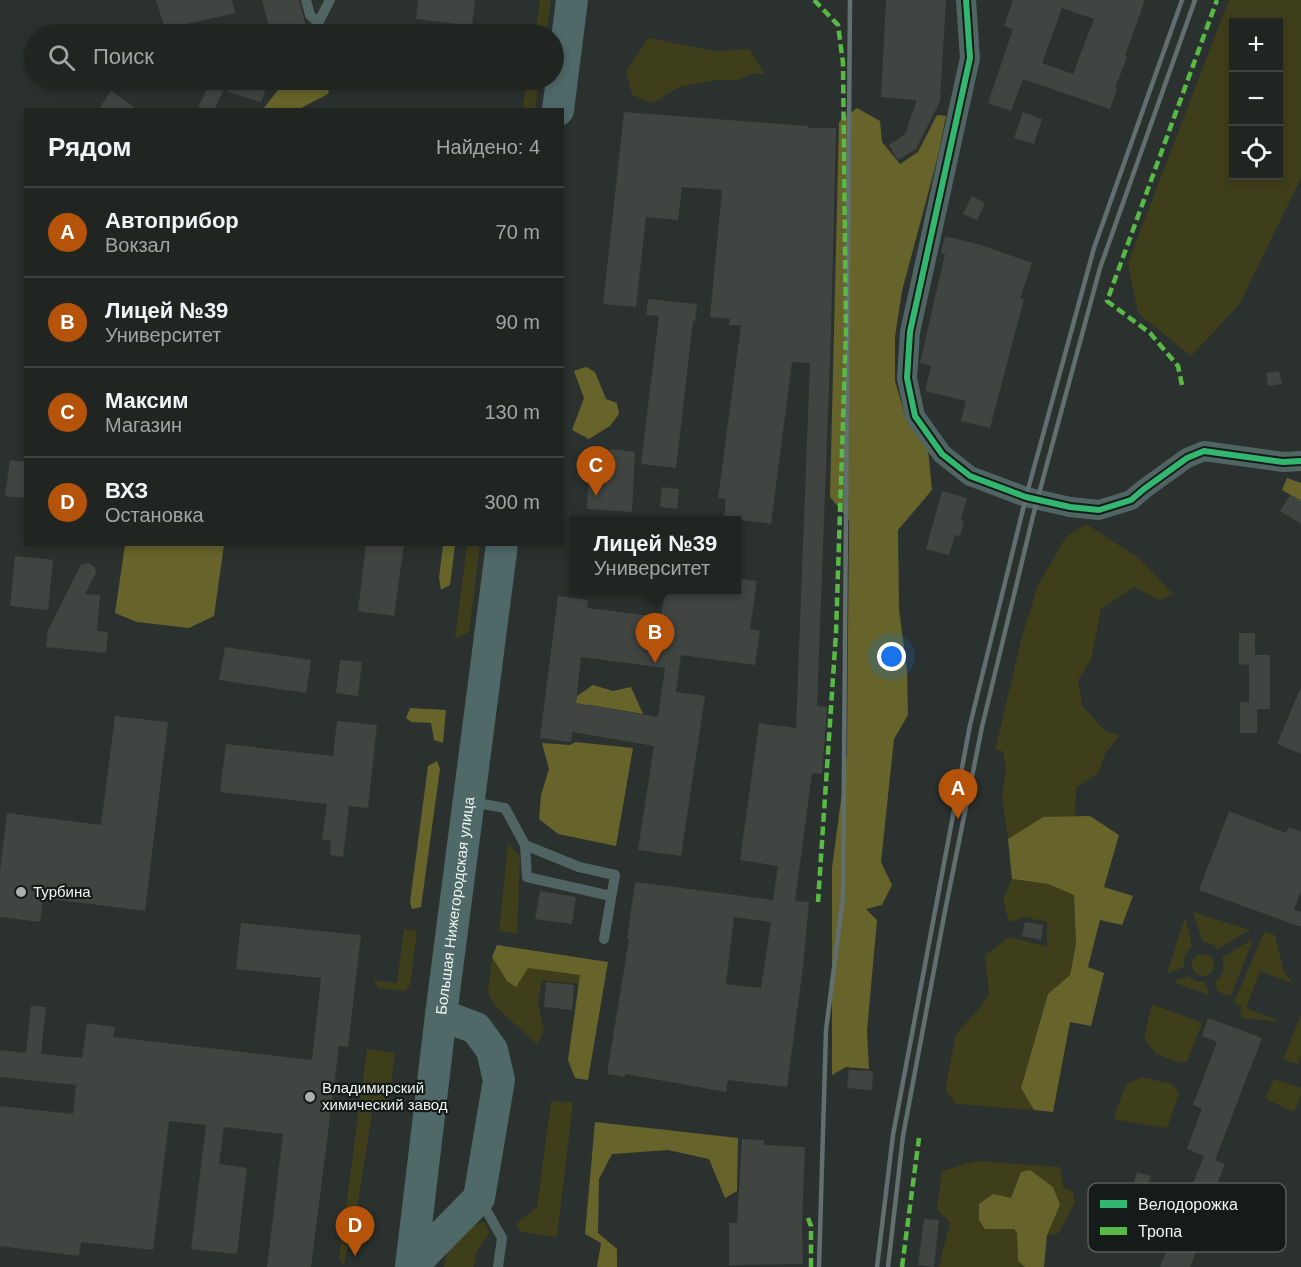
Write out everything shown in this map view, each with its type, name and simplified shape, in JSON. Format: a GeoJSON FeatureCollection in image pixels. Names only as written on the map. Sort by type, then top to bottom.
{"type":"FeatureCollection","features":[{"type":"Feature","properties":{"kind":"main road"},"geometry":{"type":"LineString","coordinates":[[564,63],[572,0]]}},
{"type":"Feature","properties":{"kind":"main road"},"geometry":{"type":"LineString","coordinates":[[558,108],[561,90]]}},
{"type":"Feature","properties":{"kind":"main road","name":"Большая Нижегородская улица"},"geometry":{"type":"LineString","coordinates":[[411,1267],[501,546]]}},
{"type":"Feature","properties":{"kind":"main road"},"geometry":{"type":"LineString","coordinates":[[411,1267],[479,1198],[499,1080],[492,1050],[476,1028],[441,1015]]}},
{"type":"Feature","properties":{"kind":"street"},"geometry":{"type":"LineString","coordinates":[[966,0],[970,58],[910,332],[907,378],[915,416],[942,454],[970,476],[1026,497],[1070,507],[1099,510],[1131,500],[1187,458],[1204,451],[1282,462],[1301,461]]}},
{"type":"Feature","properties":{"kind":"lane"},"geometry":{"type":"LineString","coordinates":[[306,0],[310,15],[318,23],[330,0]]}},
{"type":"Feature","properties":{"kind":"lane"},"geometry":{"type":"LineString","coordinates":[[468,801],[505,808],[525,845],[527,877],[611,896]]}},
{"type":"Feature","properties":{"kind":"lane"},"geometry":{"type":"LineString","coordinates":[[525,845],[579,867],[615,874],[604,939]]}},
{"type":"Feature","properties":{"kind":"lane"},"geometry":{"type":"LineString","coordinates":[[479,1198],[498,1227],[502,1238],[498,1267]]}},
{"type":"Feature","properties":{"kind":"shaded area"},"geometry":{"type":"Polygon","coordinates":[[[540,0],[551,0],[547,24],[536,24],[540,0]]]}},
{"type":"Feature","properties":{"kind":"shaded area"},"geometry":{"type":"Polygon","coordinates":[[[1229,0],[1301,0],[1301,178],[1239,305],[1191,356],[1138,313],[1128,263],[1229,0]]]}},
{"type":"Feature","properties":{"kind":"shaded area"},"geometry":{"type":"Polygon","coordinates":[[[648,38],[715,51],[749,49],[765,74],[753,73],[738,80],[717,80],[679,87],[653,103],[632,95],[626,72],[648,38]]]}},
{"type":"Feature","properties":{"kind":"shaded area"},"geometry":{"type":"Polygon","coordinates":[[[278,90],[329,90],[328,94],[301,108],[264,108],[278,90]]]}},
{"type":"Feature","properties":{"kind":"shaded area"},"geometry":{"type":"Polygon","coordinates":[[[526,90],[538,90],[535,108],[523,107],[526,90]]]}},
{"type":"Feature","properties":{"kind":"shaded area"},"geometry":{"type":"Polygon","coordinates":[[[857,108],[880,121],[882,142],[900,164],[918,152],[937,115],[946,116],[938,156],[902,291],[895,337],[895,381],[907,422],[928,449],[932,490],[898,530],[899,609],[907,671],[908,715],[894,739],[881,862],[892,885],[882,905],[866,909],[877,920],[867,1031],[869,1069],[846,1067],[832,1075],[832,868],[847,754],[849,520],[830,497],[839,122],[857,108]]]}},
{"type":"Feature","properties":{"kind":"shaded area"},"geometry":{"type":"Polygon","coordinates":[[[586,367],[595,372],[606,399],[617,403],[619,414],[610,426],[589,439],[572,430],[584,398],[574,371],[586,367]]]}},
{"type":"Feature","properties":{"kind":"shaded area"},"geometry":{"type":"Polygon","coordinates":[[[1287,478],[1301,483],[1301,501],[1282,490],[1287,478]]]}},
{"type":"Feature","properties":{"kind":"shaded area"},"geometry":{"type":"Polygon","coordinates":[[[1086,524],[1140,559],[1173,594],[1159,600],[1134,587],[1101,609],[1091,660],[1078,680],[1082,705],[1105,731],[1120,735],[1105,754],[1099,772],[1076,788],[1075,817],[1043,817],[1008,839],[1002,797],[1006,770],[1003,751],[995,750],[1022,637],[1038,585],[1066,537],[1086,524]]]}},
{"type":"Feature","properties":{"kind":"shaded area"},"geometry":{"type":"Polygon","coordinates":[[[125,546],[224,546],[214,616],[189,628],[137,622],[115,613],[125,546]]]}},
{"type":"Feature","properties":{"kind":"shaded area"},"geometry":{"type":"Polygon","coordinates":[[[443,546],[455,546],[450,585],[441,590],[439,578],[443,546]]]}},
{"type":"Feature","properties":{"kind":"shaded area"},"geometry":{"type":"Polygon","coordinates":[[[467,546],[480,546],[469,632],[455,639],[467,546]]]}},
{"type":"Feature","properties":{"kind":"shaded area"},"geometry":{"type":"Polygon","coordinates":[[[593,685],[613,691],[631,687],[643,714],[590,705],[573,721],[577,696],[593,685]]]}},
{"type":"Feature","properties":{"kind":"shaded area"},"geometry":{"type":"Polygon","coordinates":[[[410,708],[446,710],[443,743],[434,740],[431,723],[411,722],[406,718],[410,708]]]}},
{"type":"Feature","properties":{"kind":"shaded area"},"geometry":{"type":"Polygon","coordinates":[[[575,742],[633,748],[616,846],[558,834],[539,819],[541,795],[549,769],[542,743],[570,745],[575,742]]]}},
{"type":"Feature","properties":{"kind":"shaded area"},"geometry":{"type":"Polygon","coordinates":[[[437,761],[440,769],[421,907],[412,909],[410,902],[428,766],[437,761]]]}},
{"type":"Feature","properties":{"kind":"shaded area"},"geometry":{"type":"Polygon","coordinates":[[[1090,816],[1119,835],[1104,887],[1133,896],[1122,925],[1100,920],[1088,967],[1104,973],[1091,1026],[1070,1022],[1053,1112],[1034,1110],[1021,1088],[1048,994],[1070,975],[1076,944],[1074,895],[1048,884],[1012,879],[1008,839],[1043,817],[1090,816]]]}},
{"type":"Feature","properties":{"kind":"shaded area"},"geometry":{"type":"Polygon","coordinates":[[[508,844],[520,856],[517,934],[499,931],[508,844]]]}},
{"type":"Feature","properties":{"kind":"shaded area"},"geometry":{"type":"Polygon","coordinates":[[[1012,879],[1048,884],[1074,894],[1076,944],[1070,975],[1048,994],[1021,1088],[1034,1110],[956,1104],[945,1090],[956,1034],[989,994],[985,955],[1009,937],[1047,947],[1047,922],[1025,917],[1009,922],[1003,900],[1012,879]]]}},
{"type":"Feature","properties":{"kind":"shaded area"},"geometry":{"type":"Polygon","coordinates":[[[1193,912],[1250,930],[1218,949],[1212,944],[1203,942],[1193,912]]]}},
{"type":"Feature","properties":{"kind":"shaded area"},"geometry":{"type":"Polygon","coordinates":[[[1185,917],[1192,946],[1185,956],[1184,967],[1167,973],[1185,917]]]}},
{"type":"Feature","properties":{"kind":"shaded area"},"geometry":{"type":"Polygon","coordinates":[[[404,929],[417,931],[410,985],[404,991],[379,988],[373,980],[397,983],[404,929]]]}},
{"type":"Feature","properties":{"kind":"shaded area"},"geometry":{"type":"Polygon","coordinates":[[[1264,932],[1275,935],[1284,972],[1294,984],[1260,971],[1246,1008],[1277,1020],[1277,1022],[1240,1016],[1242,1007],[1234,1003],[1264,932]]]}},
{"type":"Feature","properties":{"kind":"shaded area"},"geometry":{"type":"Polygon","coordinates":[[[1253,939],[1231,996],[1218,992],[1215,982],[1223,972],[1222,958],[1253,939]]]}},
{"type":"Feature","properties":{"kind":"shaded area"},"geometry":{"type":"Polygon","coordinates":[[[497,945],[608,962],[588,1080],[575,1078],[568,1060],[580,975],[528,968],[516,987],[507,981],[492,957],[497,945]]]}},
{"type":"Feature","properties":{"kind":"shaded area"},"geometry":{"type":"Polygon","coordinates":[[[1203,954],[1211,957],[1214,965],[1211,973],[1203,976],[1195,973],[1192,965],[1195,957],[1203,954]]]}},
{"type":"Feature","properties":{"kind":"shaded area"},"geometry":{"type":"Polygon","coordinates":[[[492,957],[507,981],[528,968],[580,975],[579,984],[542,980],[538,1003],[544,1031],[537,1044],[493,1004],[488,992],[492,957]]]}},
{"type":"Feature","properties":{"kind":"shaded area"},"geometry":{"type":"Polygon","coordinates":[[[1188,976],[1197,982],[1205,982],[1209,995],[1173,982],[1188,976]]]}},
{"type":"Feature","properties":{"kind":"shaded area"},"geometry":{"type":"Polygon","coordinates":[[[1152,1004],[1202,1023],[1187,1061],[1181,1063],[1156,1054],[1144,1038],[1152,1004]]]}},
{"type":"Feature","properties":{"kind":"shaded area"},"geometry":{"type":"Polygon","coordinates":[[[1301,1014],[1301,1056],[1298,1064],[1283,1060],[1301,1014]]]}},
{"type":"Feature","properties":{"kind":"shaded area"},"geometry":{"type":"Polygon","coordinates":[[[367,1049],[395,1053],[388,1108],[373,1106],[353,1235],[349,1237],[344,1265],[339,1259],[367,1049]]]}},
{"type":"Feature","properties":{"kind":"shaded area"},"geometry":{"type":"Polygon","coordinates":[[[1141,1077],[1172,1084],[1179,1093],[1167,1128],[1113,1119],[1126,1085],[1141,1077]]]}},
{"type":"Feature","properties":{"kind":"shaded area"},"geometry":{"type":"Polygon","coordinates":[[[1274,1079],[1301,1088],[1301,1095],[1294,1112],[1266,1097],[1274,1079]]]}},
{"type":"Feature","properties":{"kind":"shaded area"},"geometry":{"type":"Polygon","coordinates":[[[551,1101],[573,1102],[557,1237],[521,1232],[516,1224],[537,1207],[551,1101]]]}},
{"type":"Feature","properties":{"kind":"shaded area"},"geometry":{"type":"Polygon","coordinates":[[[595,1122],[738,1138],[737,1191],[725,1198],[709,1159],[668,1150],[612,1154],[599,1179],[598,1233],[617,1249],[617,1267],[597,1267],[601,1243],[585,1234],[595,1122]]]}},
{"type":"Feature","properties":{"kind":"shaded area"},"geometry":{"type":"Polygon","coordinates":[[[976,1161],[1060,1167],[1063,1187],[1073,1192],[1075,1202],[1059,1233],[1047,1235],[1060,1205],[1021,1172],[1011,1198],[1013,1228],[1017,1233],[1018,1261],[1025,1267],[939,1267],[950,1222],[937,1210],[942,1171],[976,1161]]]}},
{"type":"Feature","properties":{"kind":"shaded area"},"geometry":{"type":"Polygon","coordinates":[[[1030,1170],[1053,1187],[1060,1205],[1047,1235],[1044,1267],[1025,1267],[1018,1261],[1017,1233],[1014,1229],[985,1229],[979,1220],[979,1204],[993,1194],[1011,1198],[1021,1172],[1030,1170]]]}},
{"type":"Feature","properties":{"kind":"shaded area"},"geometry":{"type":"Polygon","coordinates":[[[485,1222],[489,1233],[476,1253],[474,1267],[444,1267],[446,1254],[454,1242],[468,1229],[485,1222]]]}},
{"type":"Feature","properties":{"kind":"building"},"geometry":{"type":"Polygon","coordinates":[[[156,0],[232,0],[235,13],[187,24],[163,24],[156,0]]]}},
{"type":"Feature","properties":{"kind":"building"},"geometry":{"type":"Polygon","coordinates":[[[262,0],[299,0],[305,24],[268,24],[262,0]]]}},
{"type":"Feature","properties":{"kind":"building"},"geometry":{"type":"Polygon","coordinates":[[[418,0],[475,0],[472,24],[416,19],[418,0]]]}},
{"type":"Feature","properties":{"kind":"building"},"geometry":{"type":"Polygon","coordinates":[[[886,0],[946,0],[940,101],[916,149],[898,160],[889,145],[905,134],[917,100],[881,97],[886,0]]]}},
{"type":"Feature","properties":{"kind":"building"},"geometry":{"type":"Polygon","coordinates":[[[1013,0],[1145,0],[1125,56],[1127,57],[1110,109],[1023,79],[1011,111],[988,103],[1013,29],[1004,26],[1013,0]],[[1062,8],[1042,63],[1073,74],[1094,19],[1062,8]]]}},
{"type":"Feature","properties":{"kind":"building"},"geometry":{"type":"Polygon","coordinates":[[[206,90],[224,90],[215,108],[198,108],[206,90]]]}},
{"type":"Feature","properties":{"kind":"building"},"geometry":{"type":"Polygon","coordinates":[[[229,90],[265,90],[261,102],[228,92],[229,90]]]}},
{"type":"Feature","properties":{"kind":"building"},"geometry":{"type":"Polygon","coordinates":[[[111,91],[135,108],[99,108],[111,91]]]}},
{"type":"Feature","properties":{"kind":"building"},"geometry":{"type":"Polygon","coordinates":[[[624,112],[808,126],[808,128],[836,128],[817,706],[827,707],[822,774],[812,773],[795,901],[809,902],[787,1087],[728,1080],[726,1092],[625,1074],[625,1077],[607,1074],[629,939],[627,939],[635,882],[773,900],[778,866],[740,860],[759,723],[796,728],[810,363],[792,362],[771,524],[741,520],[741,516],[724,516],[726,499],[718,498],[741,325],[729,325],[730,319],[710,317],[722,190],[682,187],[678,220],[646,217],[636,307],[603,304],[624,112]],[[734,917],[726,984],[761,988],[771,922],[734,917]]]}},
{"type":"Feature","properties":{"kind":"building"},"geometry":{"type":"Polygon","coordinates":[[[1023,112],[1042,119],[1034,144],[1014,138],[1023,112]]]}},
{"type":"Feature","properties":{"kind":"building"},"geometry":{"type":"Polygon","coordinates":[[[972,196],[985,203],[977,220],[963,214],[972,196]]]}},
{"type":"Feature","properties":{"kind":"building"},"geometry":{"type":"Polygon","coordinates":[[[945,236],[981,245],[1032,263],[1020,298],[1024,299],[990,428],[961,421],[966,401],[925,391],[931,366],[920,363],[945,254],[941,253],[945,236]]]}},
{"type":"Feature","properties":{"kind":"building"},"geometry":{"type":"Polygon","coordinates":[[[648,299],[697,304],[695,321],[693,321],[676,468],[641,464],[659,316],[646,315],[648,299]]]}},
{"type":"Feature","properties":{"kind":"building"},"geometry":{"type":"Polygon","coordinates":[[[1279,371],[1282,384],[1268,386],[1266,373],[1279,371]]]}},
{"type":"Feature","properties":{"kind":"building"},"geometry":{"type":"Polygon","coordinates":[[[610,449],[635,452],[632,512],[587,509],[589,469],[609,470],[610,449]]]}},
{"type":"Feature","properties":{"kind":"building"},"geometry":{"type":"Polygon","coordinates":[[[10,460],[24,462],[24,498],[5,496],[10,460]]]}},
{"type":"Feature","properties":{"kind":"building"},"geometry":{"type":"Polygon","coordinates":[[[662,487],[679,489],[677,509],[660,507],[662,487]]]}},
{"type":"Feature","properties":{"kind":"building"},"geometry":{"type":"Polygon","coordinates":[[[942,491],[967,498],[961,520],[964,521],[960,536],[955,535],[949,555],[926,549],[942,491]]]}},
{"type":"Feature","properties":{"kind":"building"},"geometry":{"type":"Polygon","coordinates":[[[1290,495],[1301,501],[1301,524],[1280,511],[1290,495]]]}},
{"type":"Feature","properties":{"kind":"building"},"geometry":{"type":"Polygon","coordinates":[[[366,546],[404,546],[394,616],[358,611],[366,546]]]}},
{"type":"Feature","properties":{"kind":"building"},"geometry":{"type":"Polygon","coordinates":[[[15,556],[53,560],[48,610],[10,606],[15,556]]]}},
{"type":"Feature","properties":{"kind":"building"},"geometry":{"type":"Polygon","coordinates":[[[88,563],[95,567],[96,573],[85,594],[100,595],[97,631],[108,632],[106,653],[46,647],[48,630],[81,565],[88,563]]]}},
{"type":"Feature","properties":{"kind":"building"},"geometry":{"type":"Polygon","coordinates":[[[741,579],[757,581],[750,629],[760,631],[755,665],[681,655],[676,692],[705,696],[681,856],[638,850],[654,746],[572,732],[571,742],[540,738],[558,596],[588,600],[587,608],[661,617],[664,594],[741,594],[741,579]],[[581,657],[576,703],[658,717],[665,668],[581,657]]]}},
{"type":"Feature","properties":{"kind":"building"},"geometry":{"type":"Polygon","coordinates":[[[1239,633],[1255,633],[1255,655],[1270,655],[1270,709],[1257,709],[1257,733],[1240,733],[1240,702],[1249,702],[1249,665],[1239,664],[1239,633]]]}},
{"type":"Feature","properties":{"kind":"building"},"geometry":{"type":"Polygon","coordinates":[[[225,647],[311,660],[306,693],[219,680],[225,647]]]}},
{"type":"Feature","properties":{"kind":"building"},"geometry":{"type":"Polygon","coordinates":[[[340,660],[362,662],[358,696],[336,693],[340,660]]]}},
{"type":"Feature","properties":{"kind":"building"},"geometry":{"type":"Polygon","coordinates":[[[1301,687],[1301,754],[1277,744],[1301,687]]]}},
{"type":"Feature","properties":{"kind":"building"},"geometry":{"type":"Polygon","coordinates":[[[115,716],[168,722],[145,911],[43,898],[40,922],[0,917],[0,871],[7,813],[101,825],[115,716]]]}},
{"type":"Feature","properties":{"kind":"building"},"geometry":{"type":"Polygon","coordinates":[[[337,721],[377,725],[368,808],[349,806],[343,857],[330,855],[331,841],[322,839],[327,804],[220,792],[226,744],[333,756],[337,721]]]}},
{"type":"Feature","properties":{"kind":"building"},"geometry":{"type":"Polygon","coordinates":[[[1229,811],[1286,833],[1289,827],[1301,832],[1301,891],[1294,910],[1301,912],[1301,927],[1199,890],[1229,811]]]}},
{"type":"Feature","properties":{"kind":"building"},"geometry":{"type":"Polygon","coordinates":[[[540,891],[576,897],[572,924],[535,919],[540,891]]]}},
{"type":"Feature","properties":{"kind":"building"},"geometry":{"type":"Polygon","coordinates":[[[1025,922],[1043,925],[1041,940],[1022,936],[1025,922]]]}},
{"type":"Feature","properties":{"kind":"building"},"geometry":{"type":"Polygon","coordinates":[[[241,923],[361,935],[348,1047],[339,1046],[311,1267],[267,1267],[283,1134],[224,1127],[219,1164],[247,1168],[237,1254],[191,1249],[206,1125],[169,1121],[153,1250],[81,1242],[79,1256],[0,1246],[0,1106],[73,1114],[76,1085],[0,1077],[0,1050],[26,1053],[31,1006],[46,1007],[41,1054],[82,1058],[87,1023],[115,1027],[113,1037],[312,1060],[321,978],[236,969],[241,923]]]}},
{"type":"Feature","properties":{"kind":"building"},"geometry":{"type":"Polygon","coordinates":[[[546,982],[574,985],[572,1010],[544,1007],[546,982]]]}},
{"type":"Feature","properties":{"kind":"building"},"geometry":{"type":"Polygon","coordinates":[[[1208,1018],[1262,1038],[1215,1160],[1225,1164],[1218,1183],[1193,1183],[1204,1156],[1187,1149],[1202,1109],[1193,1105],[1217,1042],[1202,1036],[1208,1018]]]}},
{"type":"Feature","properties":{"kind":"building"},"geometry":{"type":"Polygon","coordinates":[[[849,1070],[873,1071],[872,1090],[847,1088],[849,1070]]]}},
{"type":"Feature","properties":{"kind":"building"},"geometry":{"type":"Polygon","coordinates":[[[742,1139],[764,1140],[764,1145],[805,1147],[803,1264],[729,1265],[729,1223],[737,1223],[742,1139]]]}},
{"type":"Feature","properties":{"kind":"building"},"geometry":{"type":"Polygon","coordinates":[[[1137,1172],[1151,1176],[1149,1183],[1134,1183],[1137,1172]]]}},
{"type":"Feature","properties":{"kind":"building"},"geometry":{"type":"Polygon","coordinates":[[[924,1219],[939,1220],[934,1267],[918,1265],[924,1219]]]}},
{"type":"Feature","properties":{"kind":"building"},"geometry":{"type":"Polygon","coordinates":[[[1166,1252],[1196,1252],[1190,1267],[1160,1267],[1166,1252]]]}},
{"type":"Feature","properties":{"kind":"railway"},"geometry":{"type":"LineString","coordinates":[[819,1267],[826,1030],[843,897],[850,0]]}},
{"type":"Feature","properties":{"kind":"railway"},"geometry":{"type":"LineString","coordinates":[[877,1267],[893,1135],[970,725],[1026,497],[1094,248],[1182,0]]}},
{"type":"Feature","properties":{"kind":"railway"},"geometry":{"type":"LineString","coordinates":[[888,1267],[903,1136],[945,911],[982,727],[1033,516],[1100,268],[1195,0]]}},
{"type":"Feature","properties":{"kind":"marked path"},"geometry":{"type":"LineString","coordinates":[[814,0],[838,25],[843,63],[846,331],[836,633],[818,902]]}},
{"type":"Feature","properties":{"kind":"marked path"},"geometry":{"type":"LineString","coordinates":[[1182,385],[1178,366],[1150,333],[1107,301],[1217,0]]}},
{"type":"Feature","properties":{"kind":"marked path"},"geometry":{"type":"LineString","coordinates":[[902,1267],[919,1138]]}},
{"type":"Feature","properties":{"kind":"marked path"},"geometry":{"type":"LineString","coordinates":[[808,1218],[811,1226],[811,1267]]}},
{"type":"Feature","properties":{"kind":"cycle path"},"geometry":{"type":"LineString","coordinates":[[966,0],[970,58],[910,332],[907,378],[915,416],[942,454],[970,476],[1026,497],[1070,507],[1099,510],[1131,500],[1187,458],[1204,451],[1283,462],[1301,461]]}},
{"type":"Feature","properties":{"kind":"place","name":"Максим"},"geometry":{"type":"Point","coordinates":[596,496]}},
{"type":"Feature","properties":{"kind":"place","name":"Лицей №39"},"geometry":{"type":"Point","coordinates":[655,663]}},
{"type":"Feature","properties":{"kind":"place","name":"Автоприбор"},"geometry":{"type":"Point","coordinates":[958,819]}},
{"type":"Feature","properties":{"kind":"place","name":"Турбина"},"geometry":{"type":"Point","coordinates":[21,892]}},
{"type":"Feature","properties":{"kind":"place","name":"Владимирский химический завод"},"geometry":{"type":"Point","coordinates":[310,1097]}},
{"type":"Feature","properties":{"kind":"place","name":"ВХЗ"},"geometry":{"type":"Point","coordinates":[355,1256]}}]}
